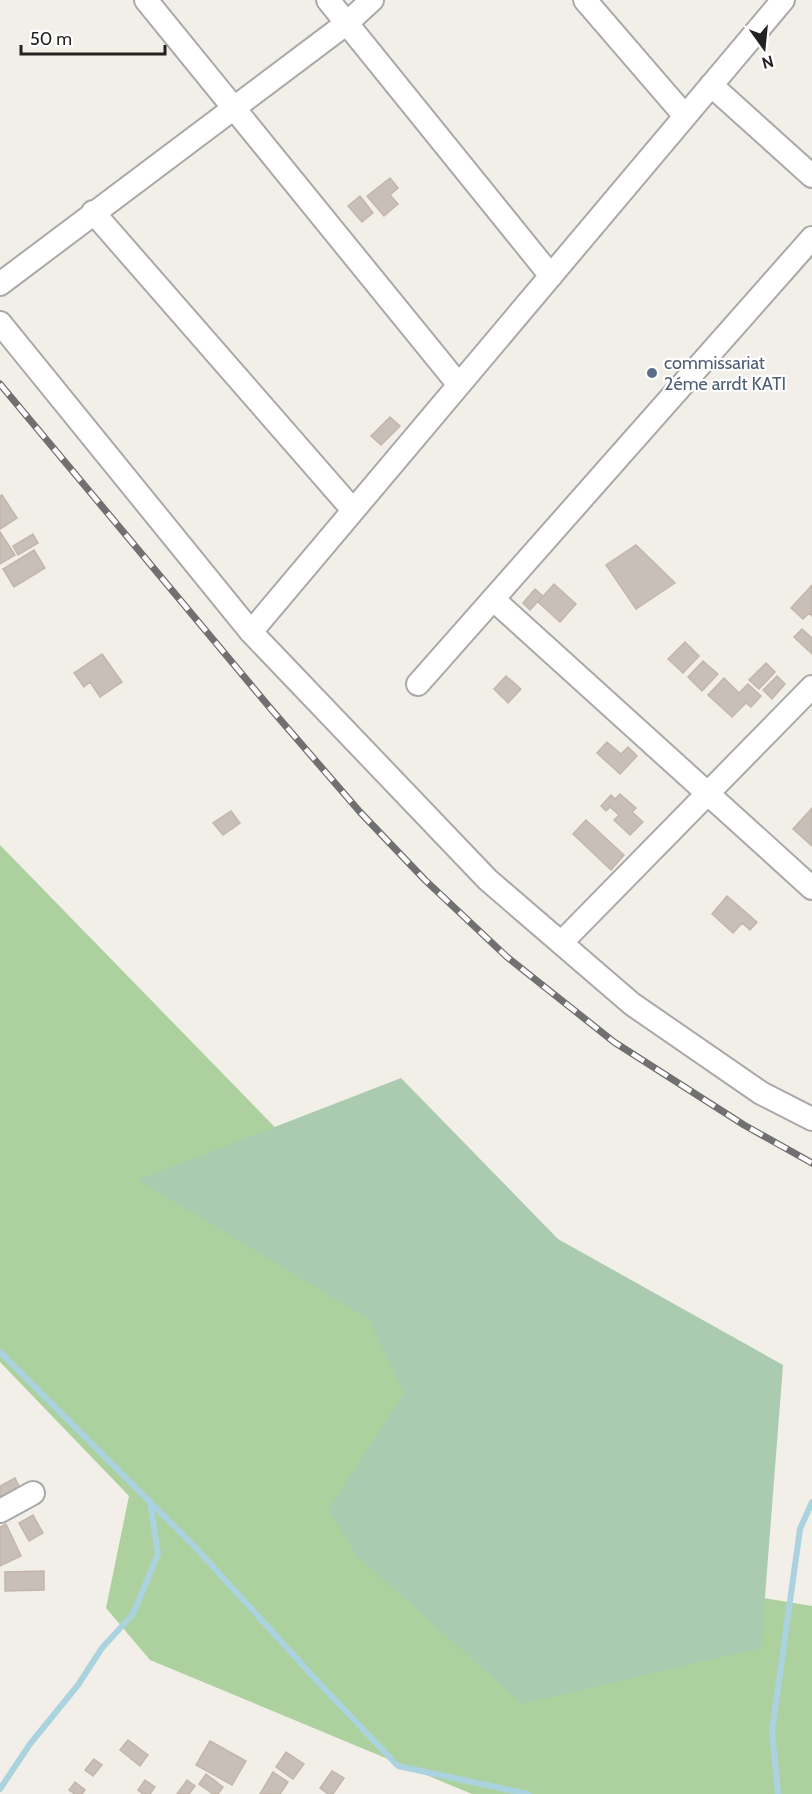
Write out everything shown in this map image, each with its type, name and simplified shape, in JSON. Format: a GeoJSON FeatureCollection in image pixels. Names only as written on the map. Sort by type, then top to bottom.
{"type":"FeatureCollection","features":[{"type":"Feature","properties":{"kind":"street"},"geometry":{"type":"LineString","coordinates":[[146,0],[459,385]]}},
{"type":"Feature","properties":{"kind":"street"},"geometry":{"type":"LineString","coordinates":[[328,0],[551,276]]}},
{"type":"Feature","properties":{"kind":"street"},"geometry":{"type":"LineString","coordinates":[[0,284],[347,23],[372,0]]}},
{"type":"Feature","properties":{"kind":"street"},"geometry":{"type":"LineString","coordinates":[[585,0],[685,116]]}},
{"type":"Feature","properties":{"kind":"street"},"geometry":{"type":"LineString","coordinates":[[251,632],[783,0]]}},
{"type":"Feature","properties":{"kind":"street"},"geometry":{"type":"LineString","coordinates":[[711,85],[812,176]]}},
{"type":"Feature","properties":{"kind":"street"},"geometry":{"type":"LineString","coordinates":[[93,213],[353,510]]}},
{"type":"Feature","properties":{"kind":"street"},"geometry":{"type":"LineString","coordinates":[[418,684],[812,238]]}},
{"type":"Feature","properties":{"kind":"street"},"geometry":{"type":"LineString","coordinates":[[0,323],[251,632],[488,880],[632,1004],[761,1093],[812,1119]]}},
{"type":"Feature","properties":{"kind":"street"},"geometry":{"type":"LineString","coordinates":[[493,599],[812,888]]}},
{"type":"Feature","properties":{"kind":"street"},"geometry":{"type":"LineString","coordinates":[[561,943],[812,687]]}},
{"type":"Feature","properties":{"kind":"street"},"geometry":{"type":"LineString","coordinates":[[0,1511],[33,1493]]}},
{"type":"Feature","properties":{"kind":"green space"},"geometry":{"type":"Polygon","coordinates":[[[0,845],[453,1310],[417,1540],[812,1606],[812,1794],[472,1794],[150,1660],[106,1608],[129,1496],[0,1362],[0,845]]]}},
{"type":"Feature","properties":{"kind":"green space"},"geometry":{"type":"Polygon","coordinates":[[[401,1078],[558,1239],[783,1365],[761,1648],[522,1704],[357,1556],[328,1510],[404,1393],[368,1319],[138,1180],[401,1078]]]}},
{"type":"Feature","properties":{"kind":"building"},"geometry":{"type":"Polygon","coordinates":[[[390,178],[398,188],[390,195],[398,204],[384,216],[367,196],[390,178]]]}},
{"type":"Feature","properties":{"kind":"building"},"geometry":{"type":"Polygon","coordinates":[[[360,196],[373,213],[362,222],[348,206],[360,196]]]}},
{"type":"Feature","properties":{"kind":"building"},"geometry":{"type":"Polygon","coordinates":[[[390,417],[400,426],[381,445],[371,436],[390,417]]]}},
{"type":"Feature","properties":{"kind":"building"},"geometry":{"type":"Polygon","coordinates":[[[2,495],[17,518],[0,529],[0,496],[2,495]]]}},
{"type":"Feature","properties":{"kind":"building"},"geometry":{"type":"Polygon","coordinates":[[[0,532],[15,555],[0,564],[0,532]]]}},
{"type":"Feature","properties":{"kind":"building"},"geometry":{"type":"Polygon","coordinates":[[[33,534],[38,543],[18,555],[13,546],[33,534]]]}},
{"type":"Feature","properties":{"kind":"building"},"geometry":{"type":"Polygon","coordinates":[[[636,545],[675,583],[636,609],[606,565],[636,545]]]}},
{"type":"Feature","properties":{"kind":"building"},"geometry":{"type":"Polygon","coordinates":[[[34,550],[45,568],[14,587],[3,569],[34,550]]]}},
{"type":"Feature","properties":{"kind":"building"},"geometry":{"type":"Polygon","coordinates":[[[554,584],[576,604],[560,622],[538,602],[554,584]]]}},
{"type":"Feature","properties":{"kind":"building"},"geometry":{"type":"Polygon","coordinates":[[[812,585],[812,616],[809,613],[803,619],[791,608],[812,585]]]}},
{"type":"Feature","properties":{"kind":"building"},"geometry":{"type":"Polygon","coordinates":[[[535,589],[543,596],[530,610],[523,603],[535,589]]]}},
{"type":"Feature","properties":{"kind":"building"},"geometry":{"type":"Polygon","coordinates":[[[802,629],[812,638],[812,654],[794,637],[802,629]]]}},
{"type":"Feature","properties":{"kind":"building"},"geometry":{"type":"Polygon","coordinates":[[[685,642],[699,656],[683,673],[668,659],[685,642]]]}},
{"type":"Feature","properties":{"kind":"building"},"geometry":{"type":"Polygon","coordinates":[[[102,654],[122,682],[100,697],[90,682],[84,687],[74,673],[102,654]]]}},
{"type":"Feature","properties":{"kind":"building"},"geometry":{"type":"Polygon","coordinates":[[[703,661],[718,674],[702,691],[688,677],[703,661]]]}},
{"type":"Feature","properties":{"kind":"building"},"geometry":{"type":"Polygon","coordinates":[[[766,663],[775,672],[759,689],[749,680],[766,663]]]}},
{"type":"Feature","properties":{"kind":"building"},"geometry":{"type":"Polygon","coordinates":[[[506,676],[521,689],[508,703],[494,689],[506,676]]]}},
{"type":"Feature","properties":{"kind":"building"},"geometry":{"type":"Polygon","coordinates":[[[777,676],[785,684],[772,699],[763,690],[777,676]]]}},
{"type":"Feature","properties":{"kind":"building"},"geometry":{"type":"Polygon","coordinates":[[[724,678],[739,693],[748,684],[761,696],[751,707],[746,703],[732,717],[708,695],[724,678]]]}},
{"type":"Feature","properties":{"kind":"building"},"geometry":{"type":"Polygon","coordinates":[[[607,742],[621,754],[628,747],[637,756],[620,774],[597,753],[607,742]]]}},
{"type":"Feature","properties":{"kind":"building"},"geometry":{"type":"Polygon","coordinates":[[[620,794],[636,808],[632,812],[643,822],[630,835],[614,820],[619,815],[610,807],[606,811],[601,806],[611,795],[615,799],[620,794]]]}},
{"type":"Feature","properties":{"kind":"building"},"geometry":{"type":"Polygon","coordinates":[[[812,808],[812,846],[793,829],[812,808]]]}},
{"type":"Feature","properties":{"kind":"building"},"geometry":{"type":"Polygon","coordinates":[[[231,811],[240,823],[223,835],[213,823],[231,811]]]}},
{"type":"Feature","properties":{"kind":"building"},"geometry":{"type":"Polygon","coordinates":[[[586,820],[624,855],[611,870],[573,834],[586,820]]]}},
{"type":"Feature","properties":{"kind":"building"},"geometry":{"type":"Polygon","coordinates":[[[727,896],[757,922],[750,930],[742,923],[733,933],[712,914],[727,896]]]}},
{"type":"Feature","properties":{"kind":"building"},"geometry":{"type":"Polygon","coordinates":[[[15,1478],[20,1488],[0,1498],[0,1486],[15,1478]]]}},
{"type":"Feature","properties":{"kind":"building"},"geometry":{"type":"Polygon","coordinates":[[[33,1515],[43,1533],[29,1541],[19,1523],[33,1515]]]}},
{"type":"Feature","properties":{"kind":"building"},"geometry":{"type":"Polygon","coordinates":[[[6,1524],[21,1556],[0,1566],[0,1527],[6,1524]]]}},
{"type":"Feature","properties":{"kind":"building"},"geometry":{"type":"Polygon","coordinates":[[[44,1571],[44,1590],[5,1591],[5,1572],[44,1571]]]}},
{"type":"Feature","properties":{"kind":"building"},"geometry":{"type":"Polygon","coordinates":[[[128,1740],[148,1755],[140,1766],[120,1750],[128,1740]]]}},
{"type":"Feature","properties":{"kind":"building"},"geometry":{"type":"Polygon","coordinates":[[[210,1741],[246,1761],[232,1785],[196,1765],[210,1741]]]}},
{"type":"Feature","properties":{"kind":"building"},"geometry":{"type":"Polygon","coordinates":[[[286,1752],[304,1764],[293,1779],[276,1767],[286,1752]]]}},
{"type":"Feature","properties":{"kind":"building"},"geometry":{"type":"Polygon","coordinates":[[[94,1759],[102,1765],[93,1776],[85,1770],[94,1759]]]}},
{"type":"Feature","properties":{"kind":"building"},"geometry":{"type":"Polygon","coordinates":[[[332,1771],[344,1778],[333,1794],[328,1794],[320,1788],[332,1771]]]}},
{"type":"Feature","properties":{"kind":"building"},"geometry":{"type":"Polygon","coordinates":[[[273,1772],[288,1782],[280,1794],[260,1794],[273,1772]]]}},
{"type":"Feature","properties":{"kind":"building"},"geometry":{"type":"Polygon","coordinates":[[[206,1774],[223,1787],[218,1794],[213,1794],[199,1784],[206,1774]]]}},
{"type":"Feature","properties":{"kind":"building"},"geometry":{"type":"Polygon","coordinates":[[[145,1780],[155,1787],[150,1794],[143,1794],[138,1790],[145,1780]]]}},
{"type":"Feature","properties":{"kind":"building"},"geometry":{"type":"Polygon","coordinates":[[[187,1780],[195,1786],[189,1794],[177,1794],[187,1780]]]}},
{"type":"Feature","properties":{"kind":"building"},"geometry":{"type":"Polygon","coordinates":[[[75,1782],[85,1790],[82,1794],[75,1794],[69,1790],[75,1782]]]}},
{"type":"Feature","properties":{"kind":"waterway"},"geometry":{"type":"LineString","coordinates":[[0,1352],[195,1547],[398,1766],[528,1794]]}},
{"type":"Feature","properties":{"kind":"waterway"},"geometry":{"type":"LineString","coordinates":[[0,1789],[30,1744],[78,1685],[102,1648],[133,1614],[158,1554],[150,1502]]}},
{"type":"Feature","properties":{"kind":"waterway"},"geometry":{"type":"LineString","coordinates":[[778,1794],[772,1731],[800,1529],[812,1502]]}},
{"type":"Feature","properties":{"kind":"railway"},"geometry":{"type":"LineString","coordinates":[[0,384],[271,709],[360,812],[425,880],[507,957],[614,1042],[744,1125],[812,1163]]}},
{"type":"Feature","properties":{"kind":"place","name":"commissariat 2éme arrdt KATI"},"geometry":{"type":"Point","coordinates":[652,373]}}]}
